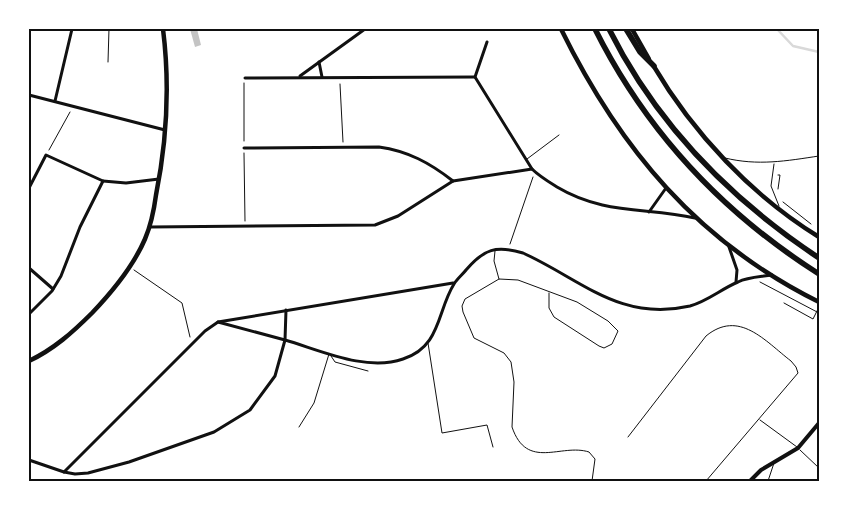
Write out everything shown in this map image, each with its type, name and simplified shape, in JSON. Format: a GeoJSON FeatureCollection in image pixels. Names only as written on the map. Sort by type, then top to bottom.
{"type":"FeatureCollection","features":[{"type":"Feature","properties":{"kind":"highway"},"geometry":{"type":"LineString","coordinates":[[595,29],[628,86],[678,155],[720,198],[751,225],[819,274]]}},
{"type":"Feature","properties":{"kind":"highway"},"geometry":{"type":"LineString","coordinates":[[609,29],[624,57],[654,103],[691,151],[713,175],[762,217],[819,258]]}},
{"type":"Feature","properties":{"kind":"highway"},"geometry":{"type":"LineString","coordinates":[[626,29],[640,52],[654,66]]}},
{"type":"Feature","properties":{"kind":"main road"},"geometry":{"type":"LineString","coordinates":[[29,360],[67,338],[108,297],[130,267],[150,227],[160,179],[165,130],[168,73],[163,29]]}},
{"type":"Feature","properties":{"kind":"main road"},"geometry":{"type":"LineString","coordinates":[[561,29],[604,107],[627,141],[666,188],[696,218],[729,246],[772,275],[819,302]]}},
{"type":"Feature","properties":{"kind":"main road"},"geometry":{"type":"LineString","coordinates":[[632,29],[668,91],[722,157],[780,209],[819,237]]}},
{"type":"Feature","properties":{"kind":"street"},"geometry":{"type":"LineString","coordinates":[[55,101],[72,29]]}},
{"type":"Feature","properties":{"kind":"street"},"geometry":{"type":"LineString","coordinates":[[299,76],[365,29]]}},
{"type":"Feature","properties":{"kind":"street"},"geometry":{"type":"LineString","coordinates":[[475,77],[487,42]]}},
{"type":"Feature","properties":{"kind":"street"},"geometry":{"type":"LineString","coordinates":[[319,62],[322,77]]}},
{"type":"Feature","properties":{"kind":"street"},"geometry":{"type":"LineString","coordinates":[[245,78],[299,76],[340,78],[475,77]]}},
{"type":"Feature","properties":{"kind":"street"},"geometry":{"type":"LineString","coordinates":[[475,77],[534,170],[566,192],[583,200],[628,211],[672,213],[696,218]]}},
{"type":"Feature","properties":{"kind":"street"},"geometry":{"type":"LineString","coordinates":[[29,95],[165,130]]}},
{"type":"Feature","properties":{"kind":"street"},"geometry":{"type":"LineString","coordinates":[[244,148],[379,147],[408,153],[439,170],[453,181]]}},
{"type":"Feature","properties":{"kind":"street"},"geometry":{"type":"LineString","coordinates":[[29,188],[46,155],[103,181],[126,182],[160,179]]}},
{"type":"Feature","properties":{"kind":"street"},"geometry":{"type":"LineString","coordinates":[[150,227],[375,225],[398,216],[453,181],[534,170]]}},
{"type":"Feature","properties":{"kind":"street"},"geometry":{"type":"LineString","coordinates":[[29,314],[53,289],[61,276],[83,220],[103,181]]}},
{"type":"Feature","properties":{"kind":"street"},"geometry":{"type":"LineString","coordinates":[[648,212],[666,188]]}},
{"type":"Feature","properties":{"kind":"street"},"geometry":{"type":"LineString","coordinates":[[729,246],[737,270],[736,282]]}},
{"type":"Feature","properties":{"kind":"street"},"geometry":{"type":"LineString","coordinates":[[218,322],[329,353],[375,362],[394,362],[412,356],[428,343],[442,315],[454,283],[484,253],[495,250],[509,249],[545,263],[605,297],[635,308],[653,310],[691,306],[714,296],[736,282],[772,275]]}},
{"type":"Feature","properties":{"kind":"street"},"geometry":{"type":"LineString","coordinates":[[29,268],[53,289]]}},
{"type":"Feature","properties":{"kind":"street"},"geometry":{"type":"LineString","coordinates":[[64,472],[206,331],[218,322],[454,283]]}},
{"type":"Feature","properties":{"kind":"street"},"geometry":{"type":"LineString","coordinates":[[29,460],[64,472],[76,474],[106,469],[220,428],[250,410],[260,399],[275,376],[285,340],[286,310]]}},
{"type":"Feature","properties":{"kind":"street"},"geometry":{"type":"LineString","coordinates":[[750,481],[761,470],[798,448],[819,423]]}},
{"type":"Feature","properties":{"kind":"lane"},"geometry":{"type":"LineString","coordinates":[[108,62],[109,29]]}},
{"type":"Feature","properties":{"kind":"lane"},"geometry":{"type":"LineString","coordinates":[[526,159],[558,135]]}},
{"type":"Feature","properties":{"kind":"lane"},"geometry":{"type":"LineString","coordinates":[[722,157],[748,163],[774,164],[819,156]]}},
{"type":"Feature","properties":{"kind":"lane"},"geometry":{"type":"LineString","coordinates":[[774,164],[771,186],[780,209]]}},
{"type":"Feature","properties":{"kind":"lane"},"geometry":{"type":"LineString","coordinates":[[495,250],[494,262],[499,279]]}},
{"type":"Feature","properties":{"kind":"lane"},"geometry":{"type":"LineString","coordinates":[[550,293],[549,308],[554,317],[599,346],[604,348],[612,344],[618,331],[615,327],[577,302],[518,280],[499,279],[465,299],[462,306],[474,338],[504,353],[512,362],[514,382],[512,427],[514,433],[526,446],[541,454],[589,452],[595,459],[592,481]]}},
{"type":"Feature","properties":{"kind":"lane"},"geometry":{"type":"LineString","coordinates":[[628,437],[706,336],[713,330],[729,324],[747,328],[760,336],[796,367],[798,373],[706,481]]}},
{"type":"Feature","properties":{"kind":"lane"},"geometry":{"type":"LineString","coordinates":[[428,343],[442,433],[487,425],[493,447]]}},
{"type":"Feature","properties":{"kind":"lane"},"geometry":{"type":"LineString","coordinates":[[329,353],[335,362],[368,371]]}},
{"type":"Feature","properties":{"kind":"lane"},"geometry":{"type":"LineString","coordinates":[[299,427],[314,403],[329,353]]}},
{"type":"Feature","properties":{"kind":"lane"},"geometry":{"type":"LineString","coordinates":[[759,419],[798,448],[819,468]]}},
{"type":"Feature","properties":{"kind":"lane"},"geometry":{"type":"LineString","coordinates":[[768,481],[775,462]]}},
{"type":"Feature","properties":{"kind":"path"},"geometry":{"type":"LineString","coordinates":[[340,78],[343,146]]}},
{"type":"Feature","properties":{"kind":"path"},"geometry":{"type":"LineString","coordinates":[[46,155],[73,106]]}},
{"type":"Feature","properties":{"kind":"path"},"geometry":{"type":"LineString","coordinates":[[509,249],[534,170]]}},
{"type":"Feature","properties":{"kind":"path"},"geometry":{"type":"LineString","coordinates":[[772,173],[780,175],[779,194]]}},
{"type":"Feature","properties":{"kind":"path"},"geometry":{"type":"LineString","coordinates":[[783,202],[812,224]]}},
{"type":"Feature","properties":{"kind":"path"},"geometry":{"type":"LineString","coordinates":[[130,267],[182,303],[192,345]]}},
{"type":"Feature","properties":{"kind":"path"},"geometry":{"type":"LineString","coordinates":[[753,278],[819,313]]}},
{"type":"Feature","properties":{"kind":"path"},"geometry":{"type":"LineString","coordinates":[[784,303],[813,319],[819,306]]}},
{"type":"Feature","properties":{"kind":"building"},"geometry":{"type":"Polygon","coordinates":[[[190,29],[197,29],[201,45],[195,47],[190,29]]]}},
{"type":"Feature","properties":{"kind":"waterway"},"geometry":{"type":"LineString","coordinates":[[777,29],[793,46],[819,52]]}}]}
